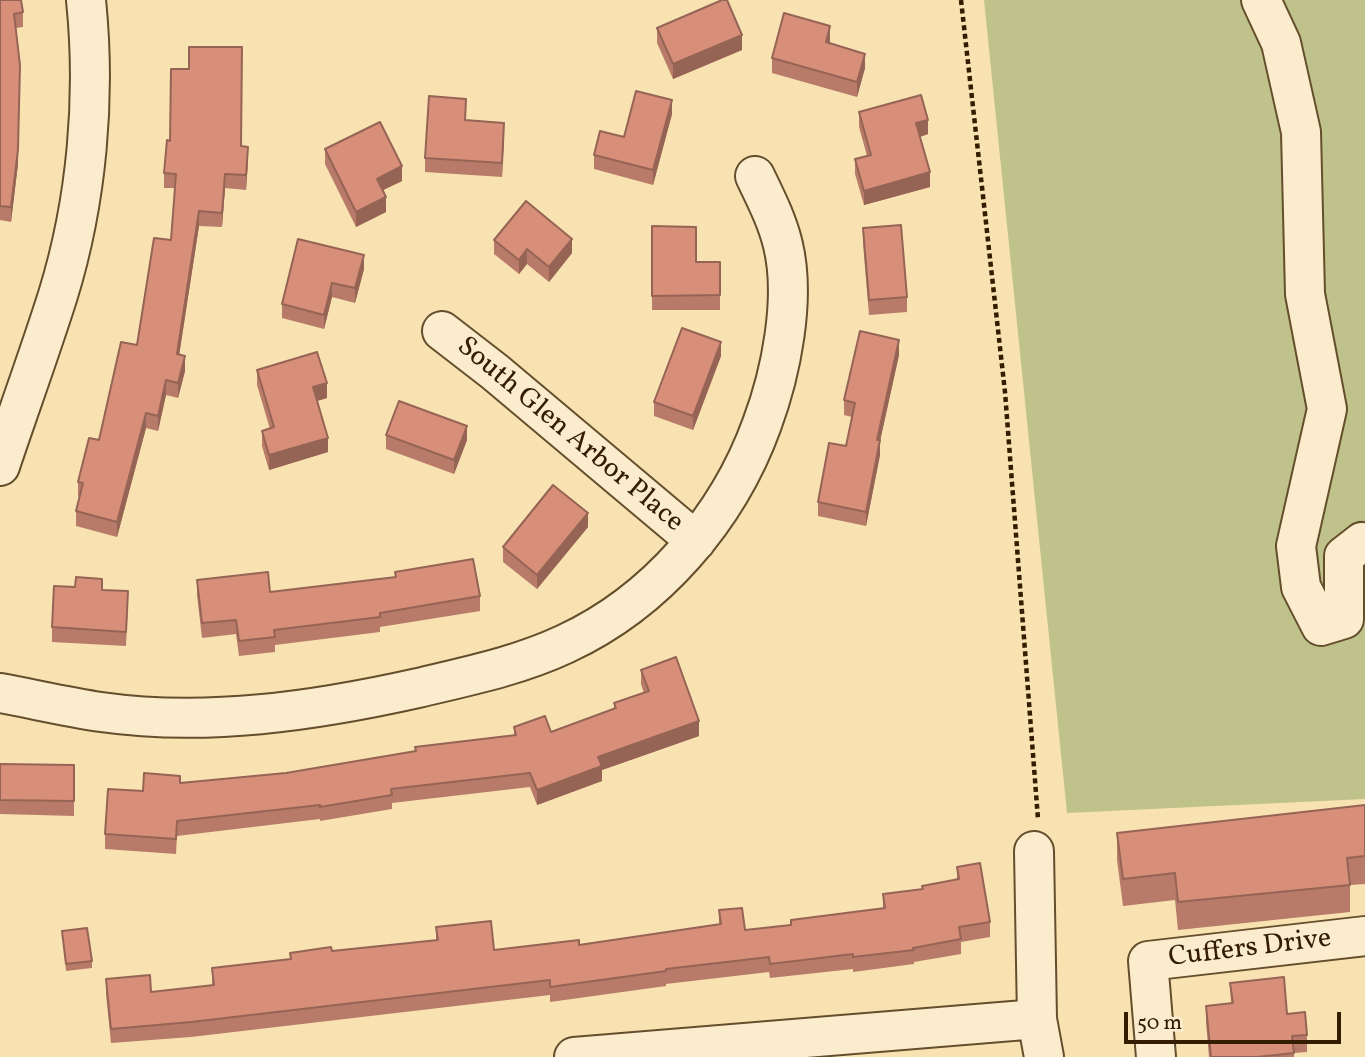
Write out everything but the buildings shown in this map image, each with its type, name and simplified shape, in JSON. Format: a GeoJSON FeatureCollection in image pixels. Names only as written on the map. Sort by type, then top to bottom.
{"type":"FeatureCollection","features":[{"type":"Feature","properties":{"kind":"street"},"geometry":{"type":"LineString","coordinates":[[0,466],[58,293],[79,201],[88,110],[86,0]]}},
{"type":"Feature","properties":{"kind":"street"},"geometry":{"type":"LineString","coordinates":[[1261,0],[1281,43],[1301,132],[1305,294],[1327,409],[1296,546],[1301,587],[1321,626],[1344,620],[1344,556],[1365,542]]}},
{"type":"Feature","properties":{"kind":"street"},"geometry":{"type":"LineString","coordinates":[[0,692],[102,712],[168,717],[252,715],[374,698],[486,672],[567,643],[596,627],[652,587],[696,541],[716,514],[744,465],[771,400],[779,365],[786,307],[784,248],[775,219],[755,176]]}},
{"type":"Feature","properties":{"kind":"street","name":"South Glen Arbor Place"},"geometry":{"type":"LineString","coordinates":[[442,331],[495,372],[696,541]]}},
{"type":"Feature","properties":{"kind":"street"},"geometry":{"type":"LineString","coordinates":[[1034,851],[1037,1019],[1044,1057]]}},
{"type":"Feature","properties":{"kind":"street","name":"Cuffers Drive"},"geometry":{"type":"LineString","coordinates":[[1156,1057],[1148,961],[1365,936]]}},
{"type":"Feature","properties":{"kind":"street"},"geometry":{"type":"LineString","coordinates":[[575,1057],[682,1052],[1037,1019]]}},
{"type":"Feature","properties":{"kind":"path"},"geometry":{"type":"LineString","coordinates":[[961,0],[1012,467],[1038,826],[1034,851]]}},
{"type":"Feature","properties":{"kind":"green space"},"geometry":{"type":"Polygon","coordinates":[[[984,0],[1365,0],[1365,799],[1067,813],[984,0]]]}}]}
